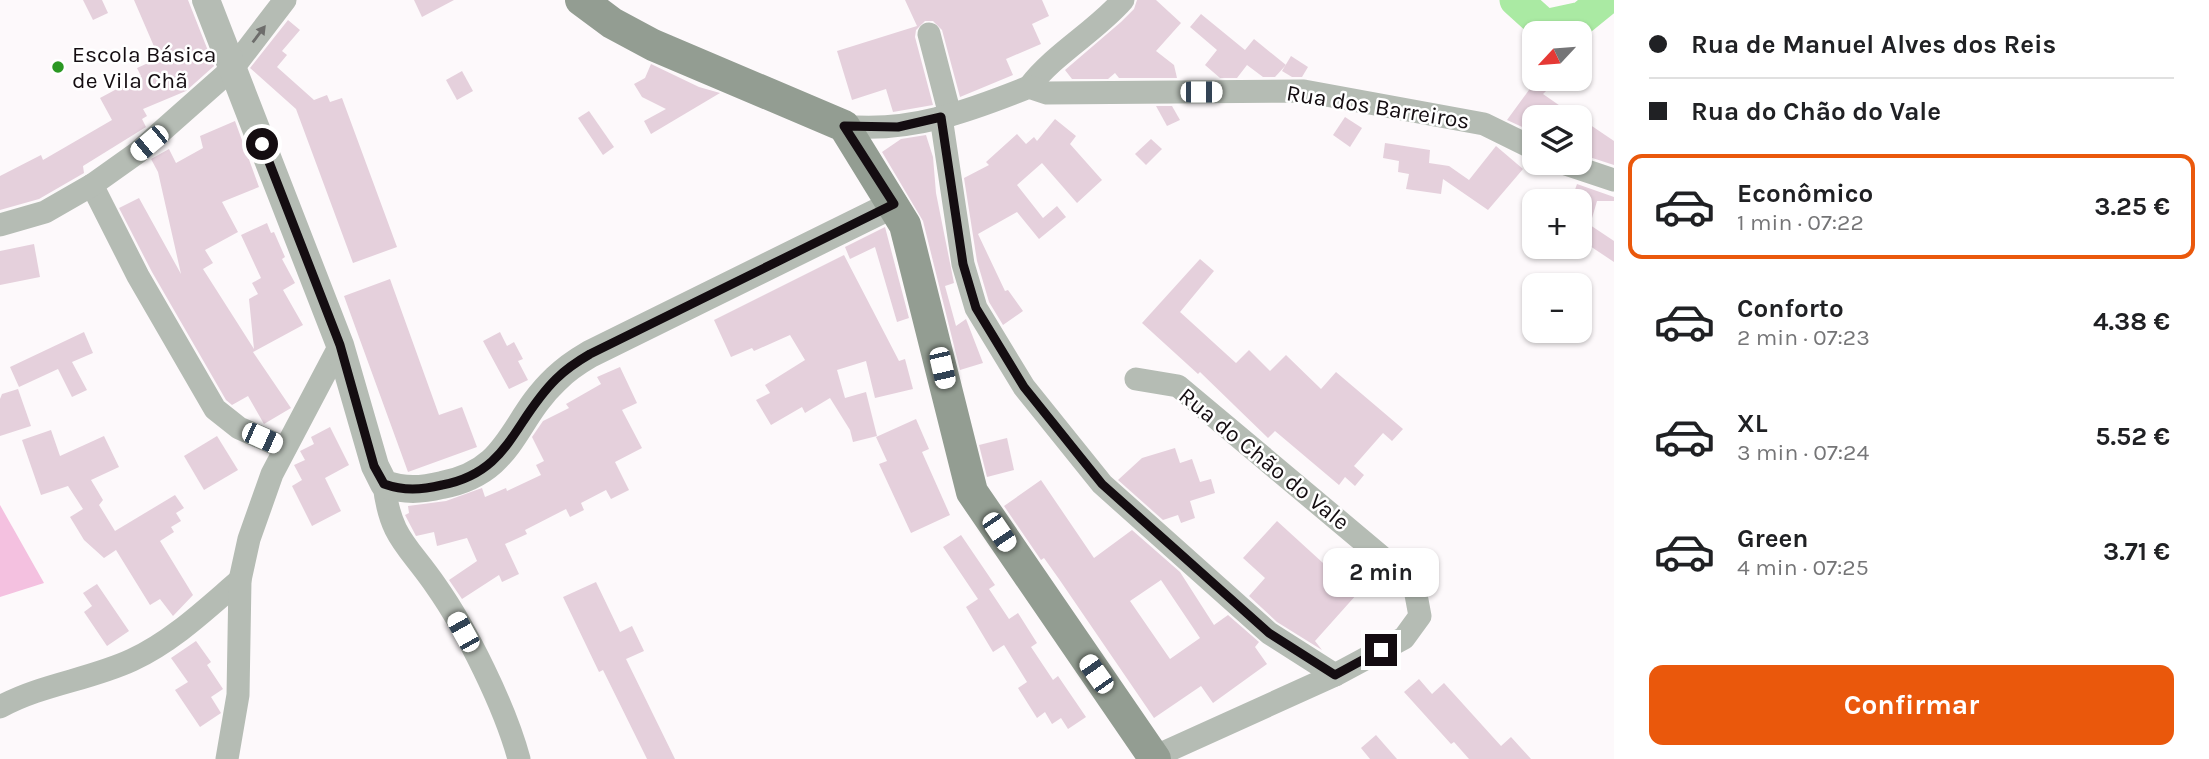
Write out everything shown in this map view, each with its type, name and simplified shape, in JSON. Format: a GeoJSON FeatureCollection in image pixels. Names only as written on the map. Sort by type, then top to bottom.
{"type":"FeatureCollection","features":[{"type":"Feature","properties":{"kind":"main road"},"geometry":{"type":"LineString","coordinates":[[581,0],[612,23],[653,45],[844,126],[894,204],[911,244],[972,492],[1155,758]]}},
{"type":"Feature","properties":{"kind":"street"},"geometry":{"type":"LineString","coordinates":[[206,0],[340,345],[366,439],[384,484],[393,527],[437,586],[475,655],[519,759]]}},
{"type":"Feature","properties":{"kind":"street"},"geometry":{"type":"LineString","coordinates":[[0,225],[45,212],[92,185],[178,119],[233,68],[285,0]]}},
{"type":"Feature","properties":{"kind":"street"},"geometry":{"type":"LineString","coordinates":[[844,126],[898,127],[973,110],[1029,87],[1041,71],[1108,18],[1123,0]]}},
{"type":"Feature","properties":{"kind":"street"},"geometry":{"type":"LineString","coordinates":[[929,34],[945,116],[963,264],[976,308],[1024,387],[1102,484],[1269,633],[1335,675]]}},
{"type":"Feature","properties":{"kind":"street","name":"Rua dos Barreiros"},"geometry":{"type":"LineString","coordinates":[[1029,87],[1046,93],[1304,91],[1484,124],[1522,143]]}},
{"type":"Feature","properties":{"kind":"street"},"geometry":{"type":"LineString","coordinates":[[1592,173],[1614,180]]}},
{"type":"Feature","properties":{"kind":"street"},"geometry":{"type":"LineString","coordinates":[[92,185],[138,276],[215,409],[240,428],[285,448]]}},
{"type":"Feature","properties":{"kind":"street"},"geometry":{"type":"LineString","coordinates":[[384,484],[401,489],[420,490],[472,476],[494,463],[555,379],[590,354],[894,204]]}},
{"type":"Feature","properties":{"kind":"street"},"geometry":{"type":"LineString","coordinates":[[227,759],[238,695],[240,580],[248,540],[272,474],[340,345]]}},
{"type":"Feature","properties":{"kind":"street","name":"Rua do Chão do Vale"},"geometry":{"type":"LineString","coordinates":[[1136,379],[1178,386],[1414,584],[1420,616],[1404,638],[1335,675],[1155,758]]}},
{"type":"Feature","properties":{"kind":"street"},"geometry":{"type":"LineString","coordinates":[[0,707],[26,693],[130,661],[169,640],[240,580]]}},
{"type":"Feature","properties":{"kind":"shaded area"},"geometry":{"type":"Polygon","coordinates":[[[0,505],[44,583],[0,597],[0,505]]]}},
{"type":"Feature","properties":{"kind":"building"},"geometry":{"type":"Polygon","coordinates":[[[83,0],[102,0],[108,13],[93,20],[83,0]]]}},
{"type":"Feature","properties":{"kind":"building"},"geometry":{"type":"Polygon","coordinates":[[[134,0],[188,0],[214,66],[186,91],[143,109],[147,116],[142,119],[146,127],[83,166],[84,173],[39,199],[0,210],[0,176],[41,155],[43,160],[112,120],[100,98],[141,76],[137,68],[159,58],[134,0]]]}},
{"type":"Feature","properties":{"kind":"building"},"geometry":{"type":"Polygon","coordinates":[[[414,0],[454,0],[422,17],[414,0]]]}},
{"type":"Feature","properties":{"kind":"building"},"geometry":{"type":"Polygon","coordinates":[[[905,0],[1042,0],[1049,16],[1032,24],[1041,44],[1006,59],[1013,75],[960,97],[942,30],[933,21],[925,21],[916,30],[915,37],[933,105],[893,112],[886,89],[852,100],[837,51],[917,26],[905,0]]]}},
{"type":"Feature","properties":{"kind":"building"},"geometry":{"type":"Polygon","coordinates":[[[1137,0],[1156,0],[1181,23],[1156,51],[1174,65],[1177,78],[1119,78],[1115,73],[1108,79],[1072,79],[1065,70],[1121,22],[1134,9],[1137,0]]]}},
{"type":"Feature","properties":{"kind":"building"},"geometry":{"type":"Polygon","coordinates":[[[1201,14],[1245,50],[1254,39],[1286,65],[1275,77],[1263,77],[1247,65],[1237,78],[1220,78],[1205,65],[1217,50],[1190,27],[1201,14]]]}},
{"type":"Feature","properties":{"kind":"building"},"geometry":{"type":"Polygon","coordinates":[[[288,20],[300,30],[282,51],[287,55],[277,67],[314,100],[327,95],[330,102],[342,98],[397,247],[353,263],[296,109],[250,68],[288,20]]]}},
{"type":"Feature","properties":{"kind":"building"},"geometry":{"type":"Polygon","coordinates":[[[1291,56],[1308,67],[1302,77],[1292,77],[1282,71],[1291,56]]]}},
{"type":"Feature","properties":{"kind":"building"},"geometry":{"type":"Polygon","coordinates":[[[651,64],[699,87],[720,93],[651,134],[644,121],[666,109],[642,97],[634,84],[645,78],[651,64]]]}},
{"type":"Feature","properties":{"kind":"building"},"geometry":{"type":"Polygon","coordinates":[[[462,71],[473,91],[457,100],[446,80],[462,71]]]}},
{"type":"Feature","properties":{"kind":"building"},"geometry":{"type":"Polygon","coordinates":[[[1528,91],[1546,91],[1543,94],[1559,105],[1522,105],[1522,127],[1507,120],[1528,91]]]}},
{"type":"Feature","properties":{"kind":"building"},"geometry":{"type":"Polygon","coordinates":[[[1156,106],[1172,106],[1180,120],[1167,126],[1156,106]]]}},
{"type":"Feature","properties":{"kind":"building"},"geometry":{"type":"Polygon","coordinates":[[[589,111],[614,147],[603,155],[578,118],[589,111]]]}},
{"type":"Feature","properties":{"kind":"building"},"geometry":{"type":"Polygon","coordinates":[[[1345,117],[1362,128],[1350,147],[1333,135],[1345,117]]]}},
{"type":"Feature","properties":{"kind":"building"},"geometry":{"type":"Polygon","coordinates":[[[1055,119],[1076,136],[1070,144],[1102,180],[1077,203],[1042,163],[1017,185],[1043,218],[1057,206],[1066,217],[1039,239],[1017,212],[978,234],[1005,291],[1008,290],[1023,311],[1003,325],[989,302],[977,261],[964,178],[989,165],[986,162],[1017,134],[1026,144],[1034,137],[1037,141],[1055,119]]]}},
{"type":"Feature","properties":{"kind":"building"},"geometry":{"type":"Polygon","coordinates":[[[235,121],[259,187],[222,202],[238,232],[205,250],[213,263],[203,269],[254,349],[249,299],[258,294],[252,283],[261,278],[241,235],[267,223],[271,233],[274,232],[285,257],[282,259],[295,283],[283,290],[303,325],[253,352],[291,408],[264,424],[248,396],[232,405],[226,400],[152,272],[119,208],[139,198],[181,274],[158,172],[151,159],[169,149],[176,163],[203,148],[200,136],[235,121]]]}},
{"type":"Feature","properties":{"kind":"building"},"geometry":{"type":"Polygon","coordinates":[[[1592,126],[1614,141],[1614,165],[1592,158],[1592,126]]]}},
{"type":"Feature","properties":{"kind":"building"},"geometry":{"type":"Polygon","coordinates":[[[926,135],[933,157],[936,193],[954,283],[945,286],[956,326],[966,319],[983,363],[960,370],[923,221],[882,152],[901,139],[926,135]]]}},
{"type":"Feature","properties":{"kind":"building"},"geometry":{"type":"Polygon","coordinates":[[[1151,139],[1162,149],[1146,165],[1135,154],[1151,139]]]}},
{"type":"Feature","properties":{"kind":"building"},"geometry":{"type":"Polygon","coordinates":[[[1385,143],[1430,150],[1429,163],[1449,166],[1469,180],[1496,146],[1522,170],[1488,210],[1443,179],[1441,194],[1406,189],[1409,174],[1398,172],[1399,161],[1383,158],[1385,143]]]}},
{"type":"Feature","properties":{"kind":"building"},"geometry":{"type":"Polygon","coordinates":[[[1577,184],[1591,189],[1575,189],[1577,184]]]}},
{"type":"Feature","properties":{"kind":"building"},"geometry":{"type":"Polygon","coordinates":[[[1592,189],[1614,197],[1614,201],[1597,201],[1592,218],[1592,189]]]}},
{"type":"Feature","properties":{"kind":"building"},"geometry":{"type":"Polygon","coordinates":[[[1592,226],[1614,241],[1614,262],[1592,247],[1592,226]]]}},
{"type":"Feature","properties":{"kind":"building"},"geometry":{"type":"Polygon","coordinates":[[[885,227],[909,318],[897,322],[875,247],[850,259],[845,247],[885,227]]]}},
{"type":"Feature","properties":{"kind":"building"},"geometry":{"type":"Polygon","coordinates":[[[34,244],[40,277],[0,285],[0,251],[34,244]]]}},
{"type":"Feature","properties":{"kind":"building"},"geometry":{"type":"Polygon","coordinates":[[[844,255],[899,361],[905,359],[913,389],[875,398],[866,361],[837,370],[845,398],[866,392],[877,436],[853,442],[850,430],[830,398],[805,413],[802,407],[771,425],[756,400],[770,393],[765,385],[805,360],[790,335],[754,351],[752,348],[731,357],[714,320],[844,255]]]}},
{"type":"Feature","properties":{"kind":"building"},"geometry":{"type":"Polygon","coordinates":[[[1200,259],[1214,271],[1180,312],[1236,363],[1249,350],[1270,371],[1286,355],[1321,389],[1336,372],[1403,429],[1392,441],[1383,433],[1354,466],[1364,475],[1355,486],[1345,477],[1339,485],[1275,431],[1268,438],[1200,372],[1198,374],[1142,323],[1200,259]]]}},
{"type":"Feature","properties":{"kind":"building"},"geometry":{"type":"Polygon","coordinates":[[[390,279],[439,415],[462,407],[477,447],[408,472],[344,296],[390,279]]]}},
{"type":"Feature","properties":{"kind":"building"},"geometry":{"type":"Polygon","coordinates":[[[84,332],[93,353],[72,362],[87,390],[72,397],[58,369],[19,387],[10,367],[84,332]]]}},
{"type":"Feature","properties":{"kind":"building"},"geometry":{"type":"Polygon","coordinates":[[[500,332],[507,346],[514,342],[523,359],[518,361],[528,380],[509,389],[483,341],[500,332]]]}},
{"type":"Feature","properties":{"kind":"building"},"geometry":{"type":"Polygon","coordinates":[[[620,367],[637,403],[622,410],[642,448],[615,462],[629,490],[611,499],[606,490],[581,503],[584,510],[570,517],[566,509],[525,530],[527,534],[505,544],[519,574],[502,582],[499,575],[462,599],[449,580],[477,561],[467,538],[437,546],[434,532],[416,536],[405,515],[409,513],[408,506],[446,501],[482,488],[485,497],[506,488],[507,491],[541,475],[536,465],[544,461],[532,437],[543,421],[569,408],[566,404],[601,384],[597,377],[620,367]]]}},
{"type":"Feature","properties":{"kind":"building"},"geometry":{"type":"Polygon","coordinates":[[[18,389],[31,426],[0,436],[0,399],[2,394],[18,389]]]}},
{"type":"Feature","properties":{"kind":"building"},"geometry":{"type":"Polygon","coordinates":[[[916,419],[929,449],[922,452],[950,515],[911,533],[879,464],[887,461],[876,437],[916,419]]]}},
{"type":"Feature","properties":{"kind":"building"},"geometry":{"type":"Polygon","coordinates":[[[330,427],[349,465],[325,478],[341,511],[312,526],[292,486],[302,480],[294,465],[305,460],[300,451],[314,444],[311,437],[330,427]]]}},
{"type":"Feature","properties":{"kind":"building"},"geometry":{"type":"Polygon","coordinates":[[[51,430],[60,456],[104,436],[119,467],[91,480],[103,500],[99,505],[115,531],[175,495],[184,508],[176,513],[181,521],[171,527],[174,532],[160,541],[193,595],[173,616],[160,599],[150,605],[116,550],[104,558],[84,540],[70,517],[83,509],[68,486],[41,495],[22,440],[51,430]]]}},
{"type":"Feature","properties":{"kind":"building"},"geometry":{"type":"Polygon","coordinates":[[[217,436],[238,470],[204,490],[184,456],[217,436]]]}},
{"type":"Feature","properties":{"kind":"building"},"geometry":{"type":"Polygon","coordinates":[[[1007,438],[1014,470],[987,477],[979,445],[1007,438]]]}},
{"type":"Feature","properties":{"kind":"building"},"geometry":{"type":"Polygon","coordinates":[[[1175,448],[1180,463],[1192,459],[1200,482],[1211,479],[1215,493],[1190,501],[1195,518],[1181,523],[1178,515],[1163,520],[1118,480],[1142,458],[1175,448]]]}},
{"type":"Feature","properties":{"kind":"building"},"geometry":{"type":"Polygon","coordinates":[[[1041,480],[1094,558],[1132,530],[1180,572],[1214,625],[1228,615],[1259,642],[1255,647],[1267,664],[1213,703],[1201,686],[1154,718],[1059,579],[1044,558],[1041,560],[1004,506],[1041,480]],[[1161,580],[1130,601],[1170,659],[1200,638],[1161,580]]]}},
{"type":"Feature","properties":{"kind":"building"},"geometry":{"type":"Polygon","coordinates":[[[1277,521],[1357,594],[1315,641],[1322,650],[1277,622],[1249,596],[1265,578],[1243,558],[1277,521]]]}},
{"type":"Feature","properties":{"kind":"building"},"geometry":{"type":"Polygon","coordinates":[[[961,535],[995,585],[989,589],[1009,619],[1018,613],[1037,643],[1031,647],[1053,680],[1058,676],[1086,717],[1068,729],[1061,718],[1052,724],[1045,712],[1037,718],[1018,688],[1027,682],[1004,645],[993,652],[966,607],[978,599],[943,547],[961,535]]]}},
{"type":"Feature","properties":{"kind":"building"},"geometry":{"type":"Polygon","coordinates":[[[596,582],[620,632],[632,626],[644,651],[626,659],[675,759],[647,759],[603,670],[599,672],[563,597],[596,582]]]}},
{"type":"Feature","properties":{"kind":"building"},"geometry":{"type":"Polygon","coordinates":[[[97,584],[129,631],[107,646],[84,612],[92,606],[83,593],[97,584]]]}},
{"type":"Feature","properties":{"kind":"building"},"geometry":{"type":"Polygon","coordinates":[[[196,641],[211,662],[207,665],[223,689],[211,697],[221,713],[200,727],[175,690],[188,682],[171,658],[196,641]]]}},
{"type":"Feature","properties":{"kind":"building"},"geometry":{"type":"Polygon","coordinates":[[[1419,679],[1432,694],[1444,683],[1501,746],[1511,737],[1531,759],[1469,759],[1454,742],[1451,744],[1404,692],[1419,679]]]}},
{"type":"Feature","properties":{"kind":"building"},"geometry":{"type":"Polygon","coordinates":[[[1376,735],[1397,759],[1370,759],[1361,748],[1376,735]]]}},
{"type":"Feature","properties":{"kind":"waterway"},"geometry":{"type":"LineString","coordinates":[[1516,0],[1545,26],[1582,18],[1604,0]]}},
{"type":"Feature","properties":{"kind":"place","name":"Escola Básica de Vila Chã"},"geometry":{"type":"Point","coordinates":[58,67]}},
{"type":"Feature","properties":{"kind":"route"},"geometry":{"type":"LineString","coordinates":[[262,144],[340,345],[374,466],[384,484],[401,489],[420,490],[472,476],[494,463],[555,379],[590,354],[894,204],[844,126],[898,127],[941,117],[947,172],[959,226],[963,264],[976,308],[1024,387],[1102,484],[1269,633],[1335,675],[1381,650]]}}]}
